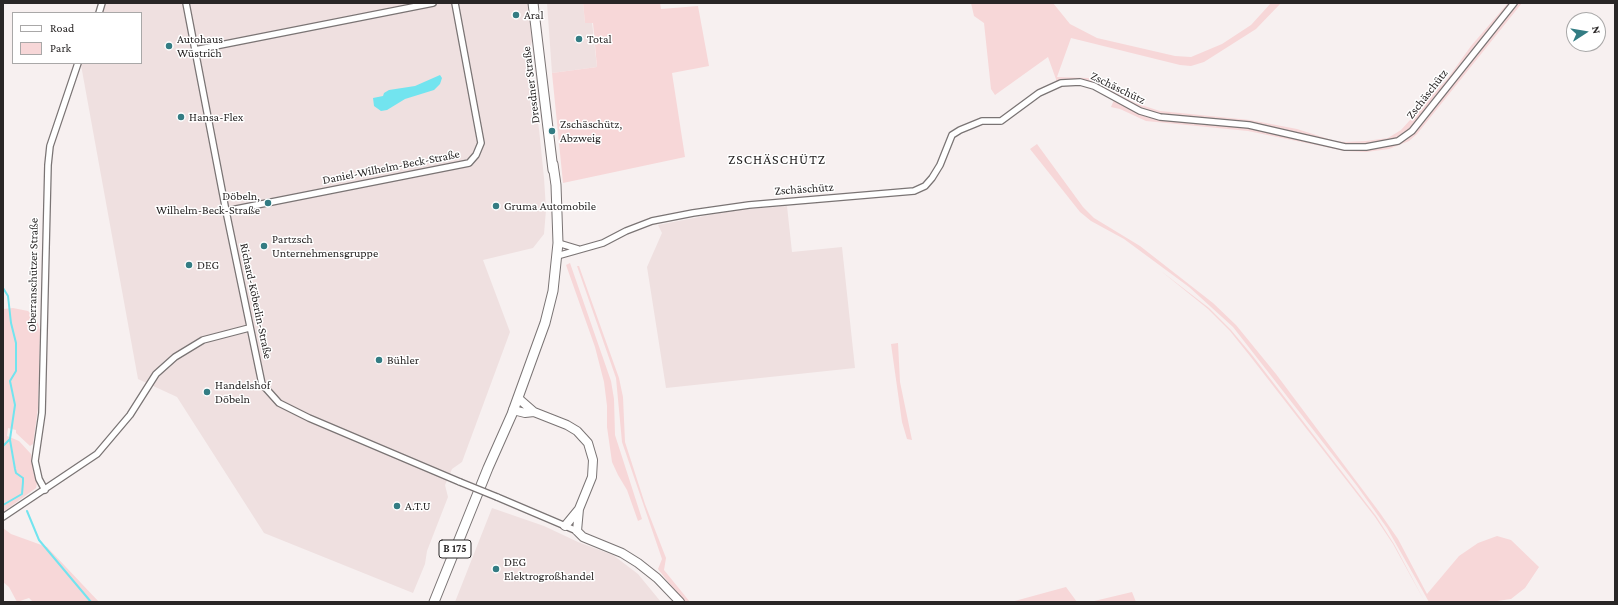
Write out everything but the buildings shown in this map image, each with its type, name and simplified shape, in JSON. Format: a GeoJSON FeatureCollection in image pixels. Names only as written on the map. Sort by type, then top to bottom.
{"type":"FeatureCollection","features":[{"type":"Feature","properties":{"kind":"main road","name":"Dresdner Straße"},"geometry":{"type":"LineString","coordinates":[[533,3],[552,164],[556,182],[558,217],[557,256]]}},
{"type":"Feature","properties":{"kind":"main road","name":"B 175"},"geometry":{"type":"LineString","coordinates":[[434,602],[506,419],[513,410],[535,354],[549,310],[557,256]]}},
{"type":"Feature","properties":{"kind":"street","name":"Richard-Köberlin-Straße"},"geometry":{"type":"LineString","coordinates":[[186,3],[249,328],[262,384],[279,403],[309,418],[577,531]]}},
{"type":"Feature","properties":{"kind":"street"},"geometry":{"type":"LineString","coordinates":[[195,50],[434,3]]}},
{"type":"Feature","properties":{"kind":"street","name":"Daniel-Wilhelm-Beck-Straße"},"geometry":{"type":"LineString","coordinates":[[226,211],[469,163],[476,155],[481,143],[455,3]]}},
{"type":"Feature","properties":{"kind":"street","name":"Zschäschütz"},"geometry":{"type":"LineString","coordinates":[[557,256],[603,243],[626,231],[652,221],[721,208],[914,191],[925,186],[936,172],[952,135],[982,121],[1001,122],[1039,93],[1061,83],[1080,82],[1094,86],[1140,111],[1160,117],[1248,125],[1345,147],[1366,147],[1398,141],[1412,131],[1514,3]]}},
{"type":"Feature","properties":{"kind":"street","name":"Oberranschützer Straße"},"geometry":{"type":"LineString","coordinates":[[45,490],[39,479],[35,461],[42,413],[48,165],[50,146],[78,64]]}},
{"type":"Feature","properties":{"kind":"street"},"geometry":{"type":"LineString","coordinates":[[558,243],[578,249]]}},
{"type":"Feature","properties":{"kind":"street"},"geometry":{"type":"LineString","coordinates":[[3,517],[97,454],[130,416],[156,374],[175,357],[203,340],[249,328]]}},
{"type":"Feature","properties":{"kind":"street"},"geometry":{"type":"LineString","coordinates":[[518,398],[534,412],[567,425],[577,431],[588,443],[593,455],[592,477],[579,509],[577,531],[583,537],[622,553],[657,578],[680,602]]}},
{"type":"Feature","properties":{"kind":"street"},"geometry":{"type":"LineString","coordinates":[[513,410],[525,413],[534,412]]}},
{"type":"Feature","properties":{"kind":"street"},"geometry":{"type":"LineString","coordinates":[[565,526],[579,509]]}},
{"type":"Feature","properties":{"kind":"shaded area"},"geometry":{"type":"Polygon","coordinates":[[[106,3],[530,3],[534,36],[527,55],[539,129],[544,178],[546,210],[544,234],[533,248],[483,260],[510,332],[462,462],[452,469],[445,485],[448,497],[427,551],[425,564],[413,593],[264,533],[177,397],[138,379],[81,64],[142,64],[142,12],[102,12],[106,3]]]}},
{"type":"Feature","properties":{"kind":"shaded area"},"geometry":{"type":"Polygon","coordinates":[[[547,3],[583,3],[585,23],[592,22],[597,67],[552,73],[547,3]]]}},
{"type":"Feature","properties":{"kind":"shaded area"},"geometry":{"type":"Polygon","coordinates":[[[787,206],[792,252],[842,247],[855,368],[666,388],[647,267],[662,233],[658,225],[735,210],[787,206]]]}},
{"type":"Feature","properties":{"kind":"shaded area"},"geometry":{"type":"Polygon","coordinates":[[[492,508],[544,526],[578,542],[613,555],[638,574],[661,602],[455,602],[492,508]]]}},
{"type":"Feature","properties":{"kind":"green space"},"geometry":{"type":"Polygon","coordinates":[[[583,3],[660,3],[661,9],[698,6],[709,66],[672,73],[685,157],[563,183],[552,73],[597,67],[593,23],[585,23],[583,3]]]}},
{"type":"Feature","properties":{"kind":"green space"},"geometry":{"type":"Polygon","coordinates":[[[971,3],[1053,3],[1070,24],[1097,38],[1175,56],[1191,57],[1222,44],[1251,25],[1271,3],[1281,3],[1256,29],[1204,62],[1191,66],[1180,65],[1071,38],[1057,77],[1088,78],[1135,103],[1160,111],[1250,120],[1297,129],[1335,141],[1345,142],[1388,138],[1401,130],[1448,78],[1471,46],[1508,3],[1512,3],[1474,48],[1411,129],[1397,139],[1366,145],[1345,145],[1296,134],[1146,111],[1096,85],[1057,82],[1048,57],[995,95],[991,89],[984,23],[974,16],[971,3]]]}},
{"type":"Feature","properties":{"kind":"green space"},"geometry":{"type":"Polygon","coordinates":[[[1518,3],[1522,3],[1417,134],[1409,141],[1389,149],[1366,152],[1345,151],[1248,131],[1146,121],[1120,109],[1111,107],[1114,100],[1146,117],[1249,127],[1346,149],[1398,143],[1414,132],[1518,3]]]}},
{"type":"Feature","properties":{"kind":"green space"},"geometry":{"type":"Polygon","coordinates":[[[1037,144],[1083,207],[1094,218],[1140,246],[1213,303],[1236,325],[1276,374],[1380,513],[1398,539],[1427,594],[1459,556],[1478,543],[1497,536],[1511,540],[1539,567],[1525,588],[1511,599],[1490,602],[1429,602],[1387,528],[1357,486],[1233,327],[1189,287],[1124,239],[1091,221],[1080,212],[1030,149],[1037,144]]]}},
{"type":"Feature","properties":{"kind":"green space"},"geometry":{"type":"Polygon","coordinates":[[[570,263],[611,381],[614,399],[615,435],[642,519],[638,521],[627,490],[612,462],[607,427],[607,406],[604,382],[595,347],[566,265],[570,263]]]}},
{"type":"Feature","properties":{"kind":"green space"},"geometry":{"type":"Polygon","coordinates":[[[577,266],[579,266],[619,378],[623,397],[625,442],[645,504],[666,558],[664,570],[690,602],[684,602],[658,569],[662,559],[622,442],[616,378],[577,266]]]}},
{"type":"Feature","properties":{"kind":"green space"},"geometry":{"type":"Polygon","coordinates":[[[1161,271],[1209,308],[1231,330],[1252,355],[1376,516],[1394,544],[1425,602],[1393,544],[1375,517],[1250,356],[1230,331],[1208,309],[1161,271]]]}},
{"type":"Feature","properties":{"kind":"green space"},"geometry":{"type":"Polygon","coordinates":[[[13,308],[28,311],[37,320],[40,330],[38,408],[33,444],[30,446],[16,433],[16,430],[8,428],[7,436],[19,441],[31,454],[33,471],[37,483],[36,488],[3,512],[3,309],[13,308]]]}},
{"type":"Feature","properties":{"kind":"green space"},"geometry":{"type":"Polygon","coordinates":[[[898,343],[900,382],[912,440],[907,439],[902,422],[891,344],[898,343]]]}},
{"type":"Feature","properties":{"kind":"green space"},"geometry":{"type":"Polygon","coordinates":[[[3,528],[11,534],[47,547],[99,602],[33,602],[29,598],[17,602],[9,587],[3,582],[3,528]]]}},
{"type":"Feature","properties":{"kind":"green space"},"geometry":{"type":"Polygon","coordinates":[[[1066,587],[1077,602],[1011,602],[1066,587]]]}},
{"type":"Feature","properties":{"kind":"green space"},"geometry":{"type":"Polygon","coordinates":[[[1132,592],[1136,602],[1090,602],[1132,592]]]}},
{"type":"Feature","properties":{"kind":"water"},"geometry":{"type":"Polygon","coordinates":[[[440,75],[442,78],[440,84],[434,90],[405,99],[387,110],[381,111],[374,106],[373,98],[383,96],[384,93],[389,90],[415,86],[440,75]]]}},
{"type":"Feature","properties":{"kind":"waterway"},"geometry":{"type":"LineString","coordinates":[[3,288],[8,296],[11,323],[16,343],[16,371],[10,381],[15,405],[10,439],[3,446]]}},
{"type":"Feature","properties":{"kind":"waterway"},"geometry":{"type":"LineString","coordinates":[[3,505],[22,494],[23,478],[16,473],[10,440]]}},
{"type":"Feature","properties":{"kind":"waterway"},"geometry":{"type":"LineString","coordinates":[[27,511],[39,540],[91,602]]}},
{"type":"Feature","properties":{"kind":"place","name":"Aral"},"geometry":{"type":"Point","coordinates":[516,15]}},
{"type":"Feature","properties":{"kind":"place","name":"Total"},"geometry":{"type":"Point","coordinates":[579,39]}},
{"type":"Feature","properties":{"kind":"place","name":"Autohaus Wüstrich"},"geometry":{"type":"Point","coordinates":[169,46]}},
{"type":"Feature","properties":{"kind":"place","name":"Hansa-Flex"},"geometry":{"type":"Point","coordinates":[181,117]}},
{"type":"Feature","properties":{"kind":"place","name":"Zschäschütz, Abzweig"},"geometry":{"type":"Point","coordinates":[552,131]}},
{"type":"Feature","properties":{"kind":"place","name":"Döbeln, Wilhelm-Beck-Straße"},"geometry":{"type":"Point","coordinates":[268,203]}},
{"type":"Feature","properties":{"kind":"place","name":"Gruma Automobile"},"geometry":{"type":"Point","coordinates":[496,206]}},
{"type":"Feature","properties":{"kind":"place","name":"Partzsch Unternehmensgruppe"},"geometry":{"type":"Point","coordinates":[264,246]}},
{"type":"Feature","properties":{"kind":"place","name":"DEG"},"geometry":{"type":"Point","coordinates":[189,265]}},
{"type":"Feature","properties":{"kind":"place","name":"Bühler"},"geometry":{"type":"Point","coordinates":[379,360]}},
{"type":"Feature","properties":{"kind":"place","name":"Handelshof Döbeln"},"geometry":{"type":"Point","coordinates":[207,392]}},
{"type":"Feature","properties":{"kind":"place","name":"A.T.U"},"geometry":{"type":"Point","coordinates":[397,506]}},
{"type":"Feature","properties":{"kind":"place","name":"DEG Elektrogroßhandel"},"geometry":{"type":"Point","coordinates":[496,569]}},
{"type":"Feature","properties":{"kind":"district","name":"ZSCHÄSCHÜTZ"},"geometry":{"type":"Point","coordinates":[777,160]}}]}
